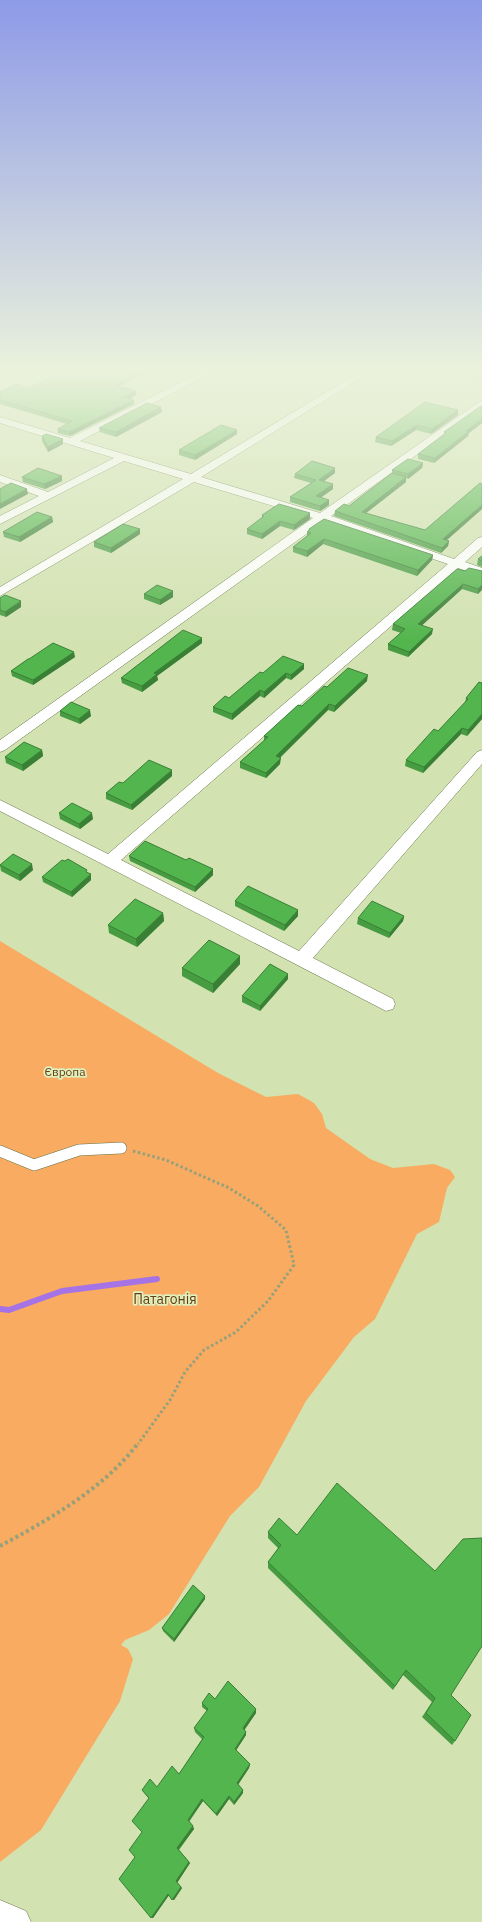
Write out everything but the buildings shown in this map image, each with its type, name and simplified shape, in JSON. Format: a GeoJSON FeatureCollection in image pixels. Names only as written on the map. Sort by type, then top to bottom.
{"type":"FeatureCollection","features":[{"type":"Feature","properties":{"kind":"street"},"geometry":{"type":"LineString","coordinates":[[0,521],[112,463]]}},
{"type":"Feature","properties":{"kind":"street"},"geometry":{"type":"LineString","coordinates":[[143,463],[321,517],[482,572]]}},
{"type":"Feature","properties":{"kind":"street"},"geometry":{"type":"LineString","coordinates":[[0,592],[217,463]]}},
{"type":"Feature","properties":{"kind":"street"},"geometry":{"type":"LineString","coordinates":[[0,747],[398,463]]}},
{"type":"Feature","properties":{"kind":"street"},"geometry":{"type":"LineString","coordinates":[[0,478],[49,496]]}},
{"type":"Feature","properties":{"kind":"street"},"geometry":{"type":"LineString","coordinates":[[109,862],[482,541]]}},
{"type":"Feature","properties":{"kind":"street"},"geometry":{"type":"LineString","coordinates":[[302,959],[482,755]]}},
{"type":"Feature","properties":{"kind":"street"},"geometry":{"type":"LineString","coordinates":[[0,805],[109,862],[302,959],[386,1004]]}},
{"type":"Feature","properties":{"kind":"street"},"geometry":{"type":"LineString","coordinates":[[0,1916],[14,1922]]}},
{"type":"Feature","properties":{"kind":"lane"},"geometry":{"type":"LineString","coordinates":[[0,1151],[34,1165],[79,1150],[121,1148]]}},
{"type":"Feature","properties":{"kind":"path"},"geometry":{"type":"LineString","coordinates":[[0,1546],[35,1527],[76,1500],[125,1461],[170,1400],[185,1372],[204,1350],[236,1332],[268,1301],[294,1265],[286,1230],[258,1206],[228,1188],[166,1160],[121,1148]]}},
{"type":"Feature","properties":{"kind":"green space","name":"Патагонія"},"geometry":{"type":"Polygon","coordinates":[[[0,941],[218,1073],[266,1097],[298,1094],[314,1103],[322,1114],[326,1128],[370,1159],[393,1168],[434,1164],[450,1170],[455,1177],[447,1188],[439,1222],[417,1234],[375,1319],[354,1337],[306,1401],[259,1487],[230,1516],[169,1614],[149,1630],[125,1640],[121,1645],[128,1649],[133,1659],[120,1701],[41,1830],[0,1862],[0,941]]]}},
{"type":"Feature","properties":{"kind":"waterway"},"geometry":{"type":"LineString","coordinates":[[0,1309],[9,1310],[62,1291],[157,1279]]}},
{"type":"Feature","properties":{"kind":"park label","name":"Європа"},"geometry":{"type":"Point","coordinates":[65,1072]}}]}
